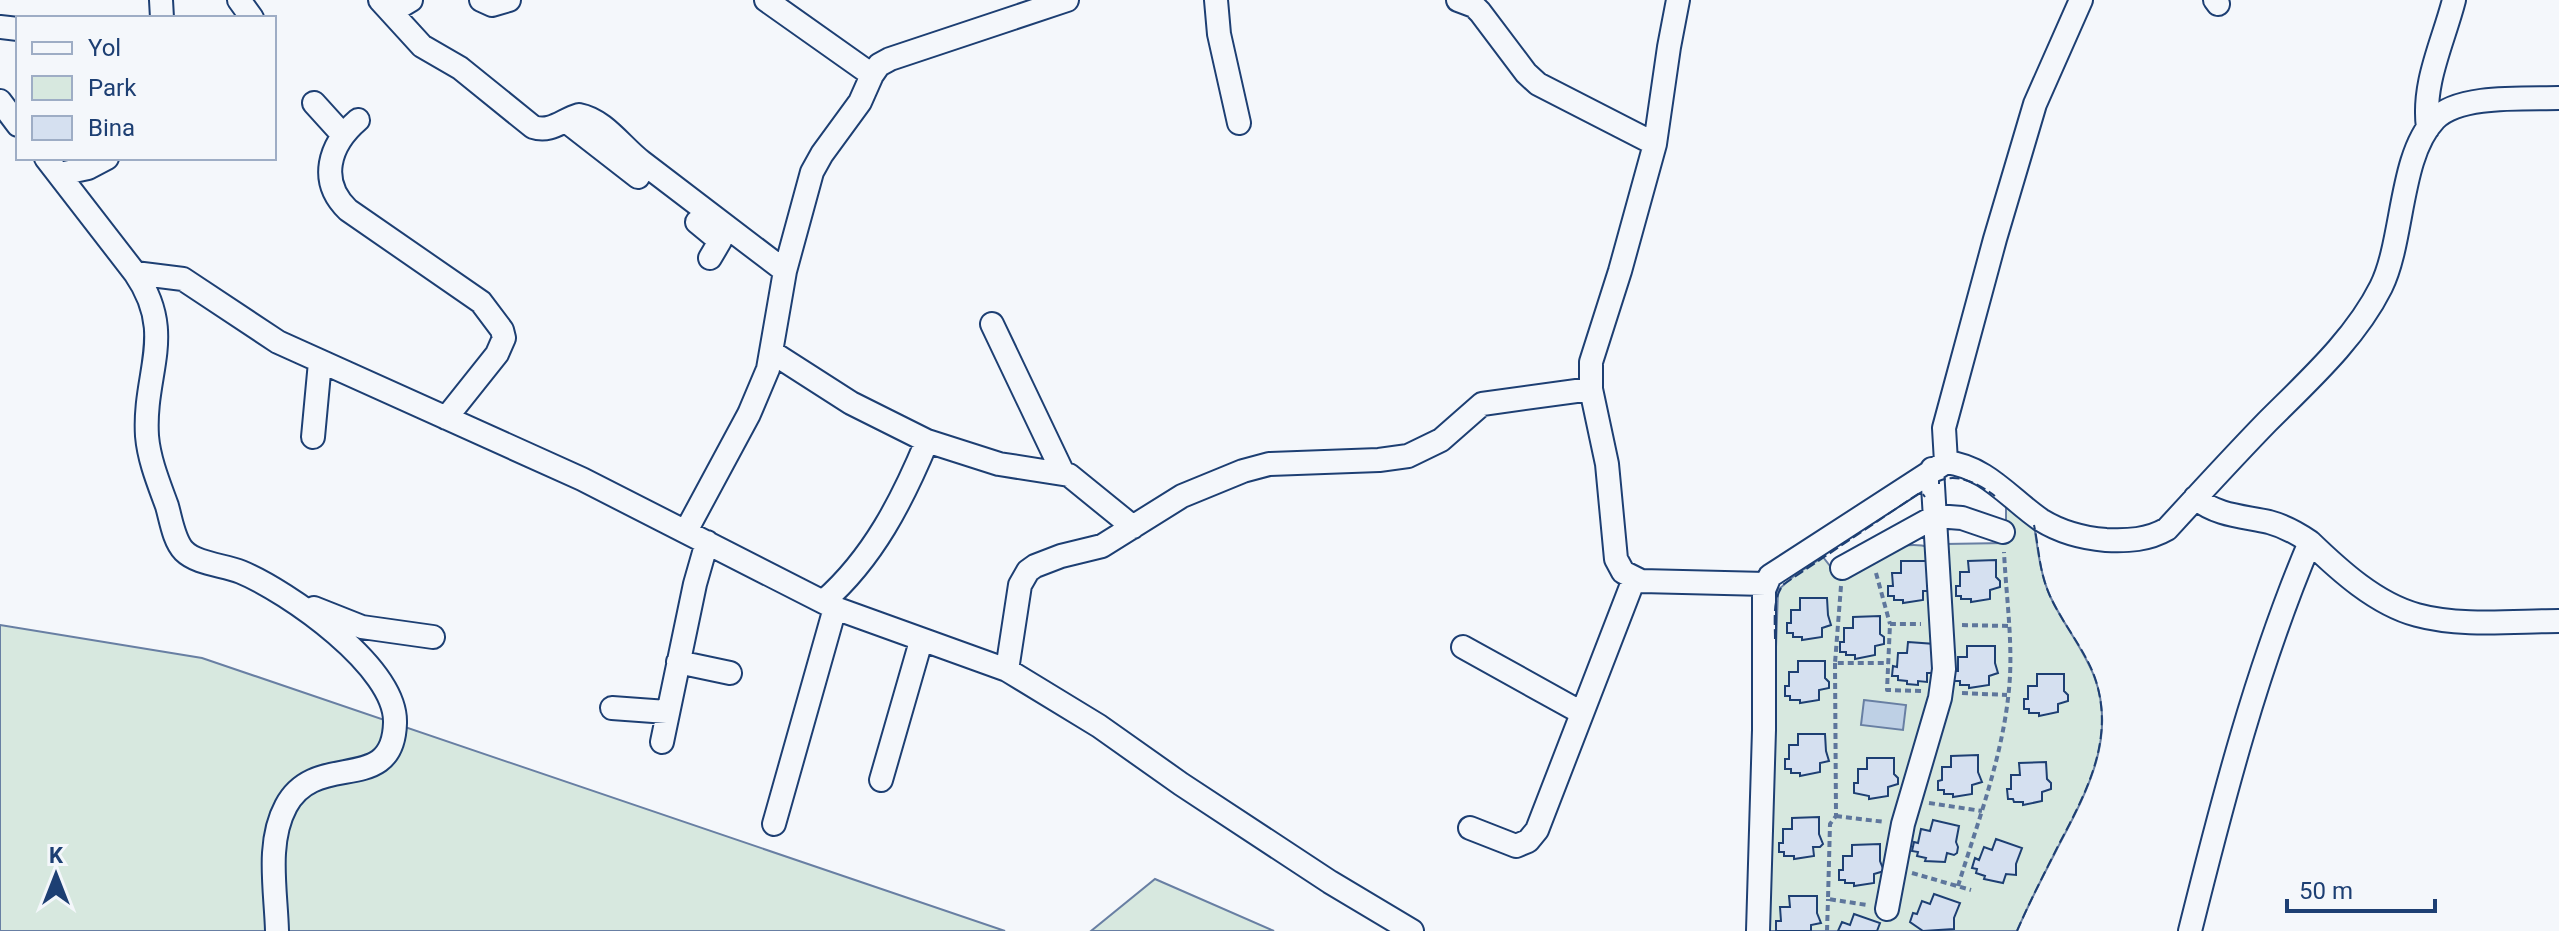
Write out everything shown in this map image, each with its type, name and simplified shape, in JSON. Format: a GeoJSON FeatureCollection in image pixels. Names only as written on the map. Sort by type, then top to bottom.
{"type":"FeatureCollection","features":[{"type":"Feature","properties":{"kind":"street"},"geometry":{"type":"LineString","coordinates":[[411,0],[385,6],[422,46],[460,68],[533,127],[555,127],[579,115],[602,126],[638,159],[785,271]]}},
{"type":"Feature","properties":{"kind":"street"},"geometry":{"type":"LineString","coordinates":[[481,0],[492,5],[509,0]]}},
{"type":"Feature","properties":{"kind":"street"},"geometry":{"type":"LineString","coordinates":[[766,0],[872,75]]}},
{"type":"Feature","properties":{"kind":"street"},"geometry":{"type":"LineString","coordinates":[[686,531],[749,414],[773,353],[785,271],[812,172],[860,102],[879,65],[1067,0]]}},
{"type":"Feature","properties":{"kind":"street"},"geometry":{"type":"LineString","coordinates":[[1216,0],[1219,34],[1239,123]]}},
{"type":"Feature","properties":{"kind":"street"},"geometry":{"type":"LineString","coordinates":[[1458,0],[1480,12],[1526,73],[1538,84],[1655,144]]}},
{"type":"Feature","properties":{"kind":"street"},"geometry":{"type":"LineString","coordinates":[[1678,0],[1655,144],[1620,271],[1592,354],[1591,389],[1607,464],[1616,559],[1623,572],[1634,579],[1656,583],[1766,584]]}},
{"type":"Feature","properties":{"kind":"street"},"geometry":{"type":"LineString","coordinates":[[1887,909],[1903,824],[1941,692],[1944,669],[1936,516],[1944,428],[2035,104],[2081,0]]}},
{"type":"Feature","properties":{"kind":"street"},"geometry":{"type":"LineString","coordinates":[[2428,128],[2425,107],[2431,74],[2454,0]]}},
{"type":"Feature","properties":{"kind":"street"},"geometry":{"type":"LineString","coordinates":[[1758,931],[1766,584],[1770,576],[1939,466],[1965,466],[1987,476],[2040,519],[2073,535],[2093,539],[2138,540],[2167,529],[2326,362],[2368,310],[2382,285],[2413,163],[2428,128],[2443,113],[2475,103],[2559,98]]}},
{"type":"Feature","properties":{"kind":"street"},"geometry":{"type":"LineString","coordinates":[[0,101],[16,122]]}},
{"type":"Feature","properties":{"kind":"street"},"geometry":{"type":"LineString","coordinates":[[314,103],[351,127],[336,149],[329,177],[337,200],[481,302],[502,330],[504,338],[497,354],[446,418]]}},
{"type":"Feature","properties":{"kind":"street"},"geometry":{"type":"LineString","coordinates":[[566,121],[720,241],[710,258]]}},
{"type":"Feature","properties":{"kind":"street"},"geometry":{"type":"LineString","coordinates":[[53,166],[88,168],[103,160]]}},
{"type":"Feature","properties":{"kind":"street"},"geometry":{"type":"LineString","coordinates":[[53,166],[147,293],[157,324],[147,437],[179,543],[193,557],[240,571],[263,582],[355,649],[369,665],[393,707],[395,726],[390,749],[377,763],[367,769],[317,777],[300,788],[287,803],[280,822],[274,858],[277,931]]}},
{"type":"Feature","properties":{"kind":"street"},"geometry":{"type":"LineString","coordinates":[[135,273],[183,279],[278,342],[686,531],[829,604],[921,641],[1007,670],[1099,726],[1330,882],[1412,931]]}},
{"type":"Feature","properties":{"kind":"street"},"geometry":{"type":"LineString","coordinates":[[992,324],[1063,473],[1133,527]]}},
{"type":"Feature","properties":{"kind":"street"},"geometry":{"type":"LineString","coordinates":[[773,353],[851,403],[927,441],[999,464],[1063,473]]}},
{"type":"Feature","properties":{"kind":"street"},"geometry":{"type":"LineString","coordinates":[[313,437],[320,362]]}},
{"type":"Feature","properties":{"kind":"street"},"geometry":{"type":"LineString","coordinates":[[1007,670],[1018,595],[1028,571],[1061,556],[1102,546],[1182,496],[1256,467],[1408,456],[1441,440],[1482,404],[1591,389]]}},
{"type":"Feature","properties":{"kind":"street"},"geometry":{"type":"LineString","coordinates":[[774,824],[829,604],[854,572],[902,498],[927,441]]}},
{"type":"Feature","properties":{"kind":"street"},"geometry":{"type":"LineString","coordinates":[[2195,498],[2208,509],[2296,532],[2365,588],[2415,615],[2501,622],[2559,621]]}},
{"type":"Feature","properties":{"kind":"street"},"geometry":{"type":"LineString","coordinates":[[1842,568],[1936,516],[1962,518],[2003,532]]}},
{"type":"Feature","properties":{"kind":"street"},"geometry":{"type":"LineString","coordinates":[[662,742],[707,542]]}},
{"type":"Feature","properties":{"kind":"street"},"geometry":{"type":"LineString","coordinates":[[2190,931],[2250,705],[2280,614],[2310,542]]}},
{"type":"Feature","properties":{"kind":"street"},"geometry":{"type":"LineString","coordinates":[[1470,828],[1516,846],[1528,841],[1537,830],[1634,579]]}},
{"type":"Feature","properties":{"kind":"street"},"geometry":{"type":"LineString","coordinates":[[296,604],[362,627],[433,637]]}},
{"type":"Feature","properties":{"kind":"street"},"geometry":{"type":"LineString","coordinates":[[881,780],[921,641]]}},
{"type":"Feature","properties":{"kind":"street"},"geometry":{"type":"LineString","coordinates":[[1463,647],[1582,713]]}},
{"type":"Feature","properties":{"kind":"street"},"geometry":{"type":"LineString","coordinates":[[678,662],[730,673]]}},
{"type":"Feature","properties":{"kind":"street"},"geometry":{"type":"LineString","coordinates":[[612,708],[667,712]]}},
{"type":"Feature","properties":{"kind":"path"},"geometry":{"type":"LineString","coordinates":[[1958,886],[1997,757],[2010,676],[2003,532]]}},
{"type":"Feature","properties":{"kind":"path"},"geometry":{"type":"LineString","coordinates":[[1874,550],[1878,584],[1890,624],[1887,690],[2007,695]]}},
{"type":"Feature","properties":{"kind":"path"},"geometry":{"type":"LineString","coordinates":[[1827,931],[1830,824],[1836,816],[1835,663],[1842,568]]}},
{"type":"Feature","properties":{"kind":"path"},"geometry":{"type":"LineString","coordinates":[[1890,624],[2008,626]]}},
{"type":"Feature","properties":{"kind":"path"},"geometry":{"type":"LineString","coordinates":[[1835,663],[1888,663]]}},
{"type":"Feature","properties":{"kind":"path"},"geometry":{"type":"LineString","coordinates":[[1910,800],[1982,811]]}},
{"type":"Feature","properties":{"kind":"path"},"geometry":{"type":"LineString","coordinates":[[1836,816],[1903,824]]}},
{"type":"Feature","properties":{"kind":"path"},"geometry":{"type":"LineString","coordinates":[[1895,868],[1971,890]]}},
{"type":"Feature","properties":{"kind":"path"},"geometry":{"type":"LineString","coordinates":[[1828,899],[1887,909]]}},
{"type":"Feature","properties":{"kind":"green space"},"geometry":{"type":"Polygon","coordinates":[[[2006,504],[2034,525],[2047,587],[2094,676],[2102,722],[2095,766],[2087,787],[2017,931],[1766,931],[1778,590],[1823,557],[1834,571],[1893,548],[1905,545],[1929,547],[1940,666],[1887,909],[1898,912],[1904,852],[1944,710],[1945,544],[2006,543],[2006,504]]]}},
{"type":"Feature","properties":{"kind":"green space"},"geometry":{"type":"Polygon","coordinates":[[[0,625],[202,658],[1005,931],[0,931],[0,625]]]}},
{"type":"Feature","properties":{"kind":"green space"},"geometry":{"type":"Polygon","coordinates":[[[1155,879],[1274,931],[1091,931],[1155,879]]]}},
{"type":"Feature","properties":{"kind":"water"},"geometry":{"type":"Polygon","coordinates":[[[1864,700],[1906,705],[1903,730],[1861,725],[1864,700]]]}},
{"type":"Feature","properties":{"kind":"building"},"geometry":{"type":"Polygon","coordinates":[[[1996,560],[1996,577],[2000,587],[1990,590],[1990,599],[1971,602],[1971,599],[1956,596],[1960,572],[1969,572],[1968,561],[1996,560]]]}},
{"type":"Feature","properties":{"kind":"building"},"geometry":{"type":"Polygon","coordinates":[[[1901,561],[1929,561],[1930,591],[1923,591],[1923,600],[1903,603],[1903,600],[1888,596],[1888,586],[1893,586],[1892,573],[1901,573],[1901,561]]]}},
{"type":"Feature","properties":{"kind":"building"},"geometry":{"type":"Polygon","coordinates":[[[1800,598],[1827,598],[1831,625],[1822,628],[1822,637],[1802,640],[1802,637],[1787,633],[1791,610],[1800,610],[1800,598]]]}},
{"type":"Feature","properties":{"kind":"building"},"geometry":{"type":"Polygon","coordinates":[[[1880,616],[1880,634],[1884,637],[1884,644],[1875,646],[1875,655],[1855,659],[1855,655],[1840,652],[1844,628],[1853,628],[1853,617],[1880,616]]]}},
{"type":"Feature","properties":{"kind":"building"},"geometry":{"type":"Polygon","coordinates":[[[1908,642],[1935,644],[1934,673],[1927,673],[1927,682],[1907,684],[1907,681],[1898,680],[1898,676],[1892,676],[1893,666],[1897,667],[1898,653],[1907,653],[1908,642]]]}},
{"type":"Feature","properties":{"kind":"building"},"geometry":{"type":"Polygon","coordinates":[[[1967,646],[1995,646],[1998,673],[1989,676],[1989,685],[1969,688],[1969,685],[1954,681],[1958,657],[1967,657],[1967,646]]]}},
{"type":"Feature","properties":{"kind":"building"},"geometry":{"type":"Polygon","coordinates":[[[1798,661],[1825,661],[1825,678],[1829,688],[1819,690],[1819,700],[1800,703],[1800,700],[1790,700],[1790,696],[1785,696],[1789,672],[1798,672],[1798,661]]]}},
{"type":"Feature","properties":{"kind":"building"},"geometry":{"type":"Polygon","coordinates":[[[2037,674],[2064,674],[2064,691],[2068,701],[2058,704],[2058,712],[2039,716],[2039,713],[2029,713],[2029,709],[2024,709],[2028,686],[2037,686],[2037,674]]]}},
{"type":"Feature","properties":{"kind":"building"},"geometry":{"type":"Polygon","coordinates":[[[1798,734],[1825,734],[1829,761],[1820,763],[1820,772],[1800,776],[1800,773],[1785,769],[1789,745],[1798,745],[1798,734]]]}},
{"type":"Feature","properties":{"kind":"building"},"geometry":{"type":"Polygon","coordinates":[[[1978,755],[1978,772],[1982,782],[1972,785],[1972,794],[1953,797],[1953,794],[1938,790],[1942,767],[1951,767],[1951,756],[1978,755]]]}},
{"type":"Feature","properties":{"kind":"building"},"geometry":{"type":"Polygon","coordinates":[[[1867,758],[1894,758],[1894,774],[1898,784],[1888,787],[1888,796],[1869,799],[1869,796],[1854,793],[1858,769],[1867,769],[1867,758]]]}},
{"type":"Feature","properties":{"kind":"building"},"geometry":{"type":"Polygon","coordinates":[[[2046,762],[2051,789],[2042,792],[2042,801],[2023,805],[2023,802],[2008,799],[2011,775],[2020,775],[2019,763],[2046,762]]]}},
{"type":"Feature","properties":{"kind":"building"},"geometry":{"type":"Polygon","coordinates":[[[1819,817],[1819,834],[1823,844],[1813,847],[1814,856],[1794,859],[1794,856],[1784,856],[1784,852],[1779,852],[1783,829],[1792,829],[1792,818],[1819,817]]]}},
{"type":"Feature","properties":{"kind":"building"},"geometry":{"type":"Polygon","coordinates":[[[1933,820],[1959,826],[1957,853],[1947,853],[1945,862],[1925,861],[1926,858],[1912,851],[1914,842],[1918,843],[1921,829],[1930,831],[1933,820]]]}},
{"type":"Feature","properties":{"kind":"building"},"geometry":{"type":"Polygon","coordinates":[[[1996,839],[2022,848],[2016,875],[2006,874],[2003,883],[1984,879],[1985,876],[1972,868],[1984,847],[1992,850],[1996,839]]]}},
{"type":"Feature","properties":{"kind":"building"},"geometry":{"type":"Polygon","coordinates":[[[1880,844],[1880,861],[1884,871],[1874,874],[1874,883],[1854,886],[1854,883],[1839,880],[1843,856],[1852,856],[1852,845],[1880,844]]]}},
{"type":"Feature","properties":{"kind":"building"},"geometry":{"type":"Polygon","coordinates":[[[1934,894],[1960,903],[1954,918],[1954,929],[1923,931],[1910,922],[1922,901],[1930,904],[1934,894]]]}},
{"type":"Feature","properties":{"kind":"building"},"geometry":{"type":"Polygon","coordinates":[[[1789,896],[1817,896],[1817,913],[1821,923],[1811,925],[1811,931],[1776,931],[1776,921],[1781,921],[1780,907],[1790,907],[1789,896]]]}},
{"type":"Feature","properties":{"kind":"building"},"geometry":{"type":"Polygon","coordinates":[[[1854,914],[1880,923],[1877,931],[1838,931],[1842,922],[1850,925],[1854,914]]]}},
{"type":"Feature","properties":{"kind":"fence"},"geometry":{"type":"LineString","coordinates":[[1939,484],[1939,481],[1946,479],[1961,479],[1995,496]]}},
{"type":"Feature","properties":{"kind":"fence"},"geometry":{"type":"LineString","coordinates":[[1775,639],[1776,603],[1784,584],[1918,494],[1922,493],[1925,497]]}},
{"type":"Feature","properties":{"kind":"fence"},"geometry":{"type":"LineString","coordinates":[[2017,931],[2086,789],[2094,768],[2102,726],[2096,681],[2046,587],[2034,525]]}}]}
